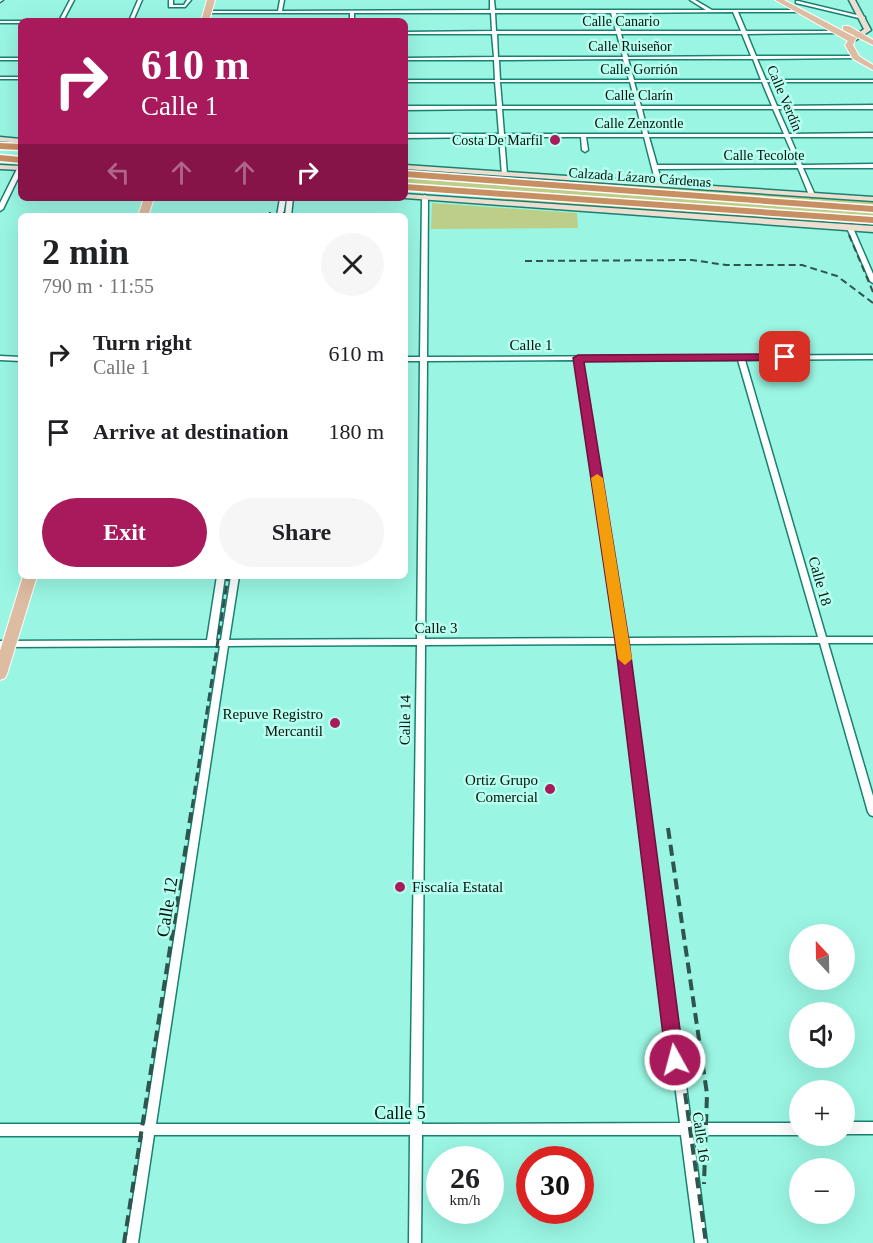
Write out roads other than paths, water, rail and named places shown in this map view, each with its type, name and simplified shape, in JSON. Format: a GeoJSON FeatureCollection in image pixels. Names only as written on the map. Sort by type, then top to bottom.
{"type":"FeatureCollection","features":[{"type":"Feature","properties":{"kind":"highway"},"geometry":{"type":"LineString","coordinates":[[0,146],[18,147]]}},
{"type":"Feature","properties":{"kind":"highway"},"geometry":{"type":"LineString","coordinates":[[0,158],[18,164]]}},
{"type":"Feature","properties":{"kind":"highway","name":"Calzada Lázaro Cárdenas"},"geometry":{"type":"LineString","coordinates":[[408,174],[873,209]]}},
{"type":"Feature","properties":{"kind":"highway"},"geometry":{"type":"LineString","coordinates":[[435,177],[548,177]]}},
{"type":"Feature","properties":{"kind":"highway"},"geometry":{"type":"LineString","coordinates":[[408,187],[543,206]]}},
{"type":"Feature","properties":{"kind":"highway","name":"Calzada Lázaro Cárdenas"},"geometry":{"type":"LineString","coordinates":[[408,187],[873,220]]}},
{"type":"Feature","properties":{"kind":"highway"},"geometry":{"type":"LineString","coordinates":[[832,226],[873,228]]}},
{"type":"Feature","properties":{"kind":"main road"},"geometry":{"type":"LineString","coordinates":[[206,18],[211,0]]}},
{"type":"Feature","properties":{"kind":"main road"},"geometry":{"type":"LineString","coordinates":[[852,0],[868,30],[856,38],[849,48],[856,57],[873,68]]}},
{"type":"Feature","properties":{"kind":"main road"},"geometry":{"type":"LineString","coordinates":[[861,0],[873,21]]}},
{"type":"Feature","properties":{"kind":"main road"},"geometry":{"type":"LineString","coordinates":[[781,1],[838,32],[873,42]]}},
{"type":"Feature","properties":{"kind":"main road"},"geometry":{"type":"LineString","coordinates":[[796,1],[856,38]]}},
{"type":"Feature","properties":{"kind":"main road"},"geometry":{"type":"LineString","coordinates":[[0,139],[18,141]]}},
{"type":"Feature","properties":{"kind":"main road"},"geometry":{"type":"LineString","coordinates":[[0,167],[18,165]]}},
{"type":"Feature","properties":{"kind":"main road","name":"Calzada Lázaro Cárdenas"},"geometry":{"type":"LineString","coordinates":[[408,167],[873,198]]}},
{"type":"Feature","properties":{"kind":"main road"},"geometry":{"type":"LineString","coordinates":[[408,196],[873,228]]}},
{"type":"Feature","properties":{"kind":"main road"},"geometry":{"type":"LineString","coordinates":[[0,674],[5,644],[29,579]]}},
{"type":"Feature","properties":{"kind":"street"},"geometry":{"type":"LineString","coordinates":[[63,18],[72,0]]}},
{"type":"Feature","properties":{"kind":"street"},"geometry":{"type":"LineString","coordinates":[[132,18],[140,0]]}},
{"type":"Feature","properties":{"kind":"street"},"geometry":{"type":"LineString","coordinates":[[171,0],[171,6],[185,6],[189,0]]}},
{"type":"Feature","properties":{"kind":"street"},"geometry":{"type":"LineString","coordinates":[[280,11],[282,0]]}},
{"type":"Feature","properties":{"kind":"street"},"geometry":{"type":"LineString","coordinates":[[387,11],[388,0]]}},
{"type":"Feature","properties":{"kind":"street"},"geometry":{"type":"LineString","coordinates":[[492,0],[504,174]]}},
{"type":"Feature","properties":{"kind":"street"},"geometry":{"type":"LineString","coordinates":[[574,0],[576,11]]}},
{"type":"Feature","properties":{"kind":"street"},"geometry":{"type":"LineString","coordinates":[[692,0],[711,11]]}},
{"type":"Feature","properties":{"kind":"street"},"geometry":{"type":"LineString","coordinates":[[763,11],[777,8],[781,1]]}},
{"type":"Feature","properties":{"kind":"street"},"geometry":{"type":"LineString","coordinates":[[796,1],[862,18]]}},
{"type":"Feature","properties":{"kind":"street"},"geometry":{"type":"LineString","coordinates":[[352,11],[352,18]]}},
{"type":"Feature","properties":{"kind":"street"},"geometry":{"type":"LineString","coordinates":[[613,11],[659,184]]}},
{"type":"Feature","properties":{"kind":"street","name":"Calle Verdín"},"geometry":{"type":"LineString","coordinates":[[735,11],[812,195]]}},
{"type":"Feature","properties":{"kind":"street"},"geometry":{"type":"LineString","coordinates":[[208,12],[799,11]]}},
{"type":"Feature","properties":{"kind":"street"},"geometry":{"type":"LineString","coordinates":[[0,22],[18,22]]}},
{"type":"Feature","properties":{"kind":"street","name":"Calle Canario"},"geometry":{"type":"LineString","coordinates":[[408,33],[838,32]]}},
{"type":"Feature","properties":{"kind":"street","name":"Calle Ruiseñor"},"geometry":{"type":"LineString","coordinates":[[408,58],[856,57]]}},
{"type":"Feature","properties":{"kind":"street"},"geometry":{"type":"LineString","coordinates":[[0,59],[18,59]]}},
{"type":"Feature","properties":{"kind":"street"},"geometry":{"type":"LineString","coordinates":[[0,78],[18,78]]}},
{"type":"Feature","properties":{"kind":"street","name":"Calle Gorrión"},"geometry":{"type":"LineString","coordinates":[[408,81],[873,81]]}},
{"type":"Feature","properties":{"kind":"street","name":"Calle Clarín"},"geometry":{"type":"LineString","coordinates":[[408,108],[873,107]]}},
{"type":"Feature","properties":{"kind":"street"},"geometry":{"type":"LineString","coordinates":[[583,135],[585,150]]}},
{"type":"Feature","properties":{"kind":"street","name":"Calle Zenzontle"},"geometry":{"type":"LineString","coordinates":[[408,136],[873,135]]}},
{"type":"Feature","properties":{"kind":"street","name":"Calle Tecolote"},"geometry":{"type":"LineString","coordinates":[[654,167],[873,166]]}},
{"type":"Feature","properties":{"kind":"street"},"geometry":{"type":"LineString","coordinates":[[0,209],[18,171]]}},
{"type":"Feature","properties":{"kind":"street","name":"Calle 14"},"geometry":{"type":"LineString","coordinates":[[415,1243],[425,197]]}},
{"type":"Feature","properties":{"kind":"street"},"geometry":{"type":"LineString","coordinates":[[850,228],[873,281]]}},
{"type":"Feature","properties":{"kind":"street","name":"Calle 1"},"geometry":{"type":"LineString","coordinates":[[408,359],[873,357]]}},
{"type":"Feature","properties":{"kind":"street"},"geometry":{"type":"LineString","coordinates":[[0,358],[18,358]]}},
{"type":"Feature","properties":{"kind":"street","name":"Calle 16"},"geometry":{"type":"LineString","coordinates":[[578,358],[622,641],[684,1129],[701,1243]]}},
{"type":"Feature","properties":{"kind":"street","name":"Calle 18"},"geometry":{"type":"LineString","coordinates":[[741,358],[873,812]]}},
{"type":"Feature","properties":{"kind":"street"},"geometry":{"type":"LineString","coordinates":[[211,642],[221,579]]}},
{"type":"Feature","properties":{"kind":"street","name":"Calle 12"},"geometry":{"type":"LineString","coordinates":[[132,1243],[235,579]]}},
{"type":"Feature","properties":{"kind":"street","name":"Calle 3"},"geometry":{"type":"LineString","coordinates":[[5,644],[873,640]]}},
{"type":"Feature","properties":{"kind":"street"},"geometry":{"type":"LineString","coordinates":[[855,1128],[873,1128]]}},
{"type":"Feature","properties":{"kind":"street","name":"Calle 5"},"geometry":{"type":"LineString","coordinates":[[0,1130],[789,1129]]}},
{"type":"Feature","properties":{"kind":"railway"},"geometry":{"type":"LineString","coordinates":[[849,235],[873,292]]}},
{"type":"Feature","properties":{"kind":"railway"},"geometry":{"type":"LineString","coordinates":[[525,261],[692,260],[726,265],[802,265],[837,276],[873,303]]}},
{"type":"Feature","properties":{"kind":"railway"},"geometry":{"type":"LineString","coordinates":[[192,808],[228,579]]}},
{"type":"Feature","properties":{"kind":"railway"},"geometry":{"type":"LineString","coordinates":[[637,747],[645,808]]}},
{"type":"Feature","properties":{"kind":"railway"},"geometry":{"type":"LineString","coordinates":[[124,1243],[192,807]]}},
{"type":"Feature","properties":{"kind":"railway"},"geometry":{"type":"LineString","coordinates":[[645,807],[706,1243]]}},
{"type":"Feature","properties":{"kind":"railway"},"geometry":{"type":"LineString","coordinates":[[668,828],[707,1094],[704,1184]]}},
{"type":"Feature","properties":{"kind":"place","name":"Costa De Marfil"},"geometry":{"type":"Point","coordinates":[555,140]}},
{"type":"Feature","properties":{"kind":"place","name":"Repuve Registro Mercantil"},"geometry":{"type":"Point","coordinates":[335,723]}},
{"type":"Feature","properties":{"kind":"place","name":"Ortiz Grupo Comercial"},"geometry":{"type":"Point","coordinates":[550,789]}},
{"type":"Feature","properties":{"kind":"place","name":"Fiscalía Estatal"},"geometry":{"type":"Point","coordinates":[400,887]}}]}
